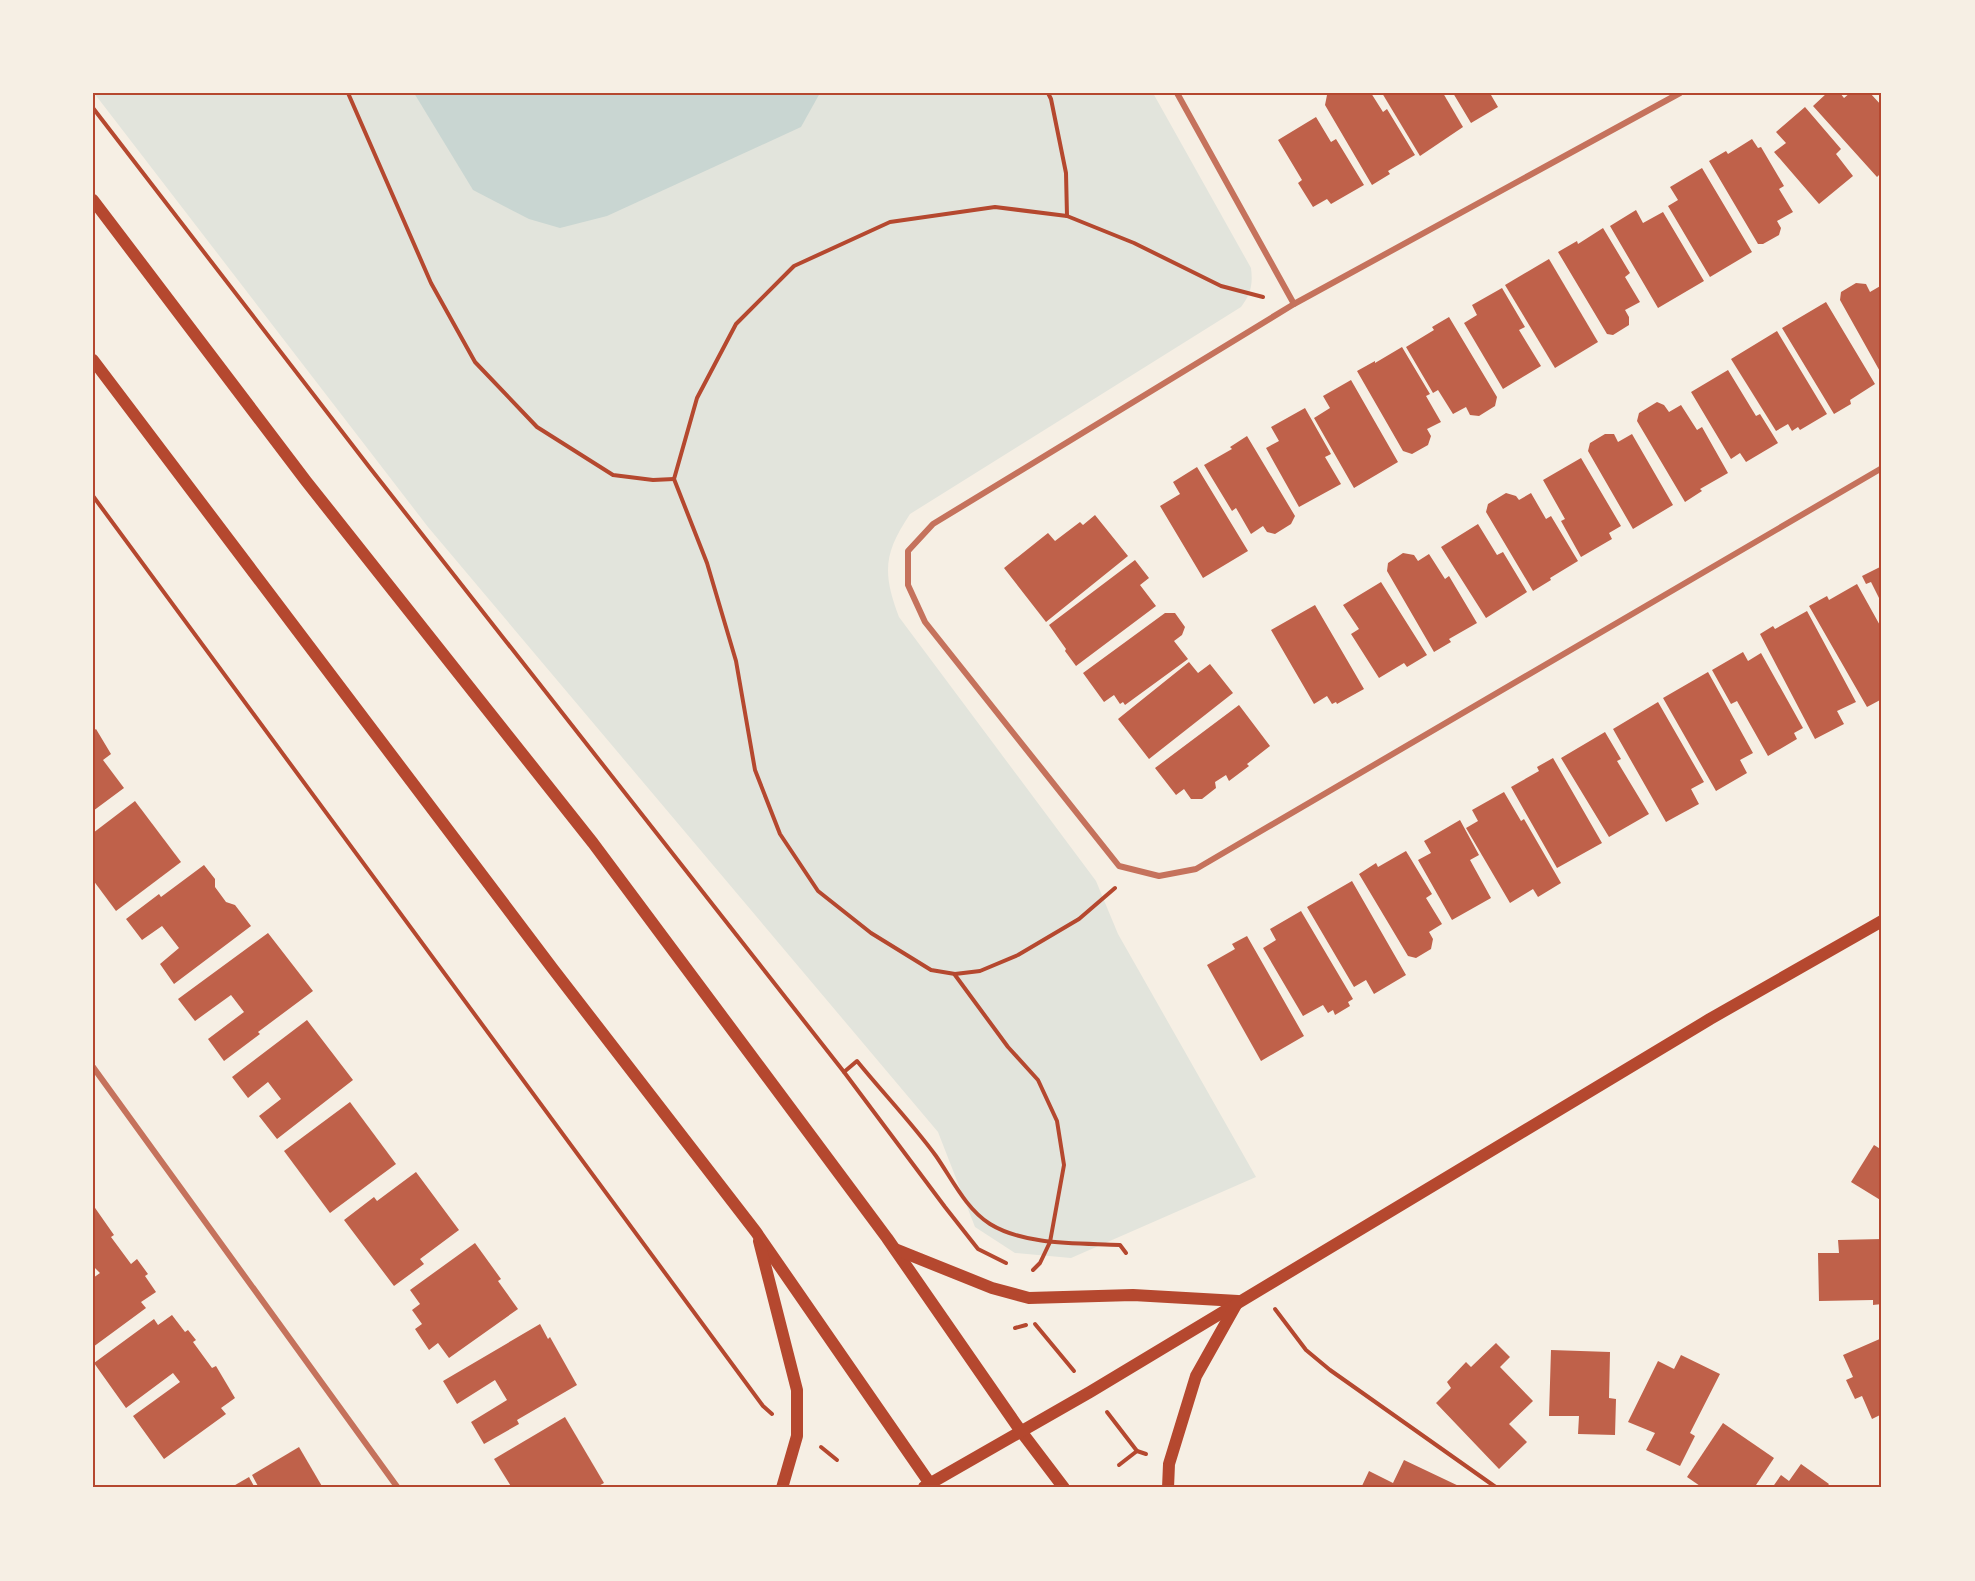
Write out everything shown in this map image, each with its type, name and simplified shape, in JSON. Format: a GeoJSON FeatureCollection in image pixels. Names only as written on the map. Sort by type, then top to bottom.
{"type":"FeatureCollection","features":[{"type":"Feature","properties":{"kind":"main road"},"geometry":{"type":"LineString","coordinates":[[93,200],[306,481],[592,843],[895,1249],[1020,1430],[1064,1488]]}},
{"type":"Feature","properties":{"kind":"main road"},"geometry":{"type":"LineString","coordinates":[[93,360],[553,969],[756,1232],[929,1487],[1020,1430],[1090,1392],[1710,1019],[1882,921]]}},
{"type":"Feature","properties":{"kind":"main road"},"geometry":{"type":"LineString","coordinates":[[756,1232],[797,1390],[797,1436],[782,1488]]}},
{"type":"Feature","properties":{"kind":"main road"},"geometry":{"type":"LineString","coordinates":[[895,1249],[992,1287],[1029,1298],[1133,1295],[1238,1301]]}},
{"type":"Feature","properties":{"kind":"main road"},"geometry":{"type":"LineString","coordinates":[[1168,1488],[1169,1464],[1196,1376],[1238,1301]]}},
{"type":"Feature","properties":{"kind":"street"},"geometry":{"type":"LineString","coordinates":[[1177,93],[1294,304]]}},
{"type":"Feature","properties":{"kind":"street"},"geometry":{"type":"LineString","coordinates":[[1680,93],[1294,304],[933,524],[908,551],[908,585],[925,622],[1119,866],[1159,876],[1196,869],[1882,468]]}},
{"type":"Feature","properties":{"kind":"street"},"geometry":{"type":"LineString","coordinates":[[93,1067],[398,1488]]}},
{"type":"Feature","properties":{"kind":"path"},"geometry":{"type":"LineString","coordinates":[[348,93],[431,283],[475,362],[537,427],[614,475],[653,480],[674,479]]}},
{"type":"Feature","properties":{"kind":"path"},"geometry":{"type":"LineString","coordinates":[[1048,93],[1066,173],[1067,216]]}},
{"type":"Feature","properties":{"kind":"path"},"geometry":{"type":"LineString","coordinates":[[93,108],[377,477],[844,1072],[945,1208],[978,1249],[1007,1264],[1016,1266]]}},
{"type":"Feature","properties":{"kind":"path"},"geometry":{"type":"LineString","coordinates":[[93,496],[763,1406],[797,1436]]}},
{"type":"Feature","properties":{"kind":"path"},"geometry":{"type":"LineString","coordinates":[[955,974],[1008,1047],[1038,1080],[1057,1121],[1064,1165],[1050,1242],[1040,1263],[1033,1270],[1032,1276]]}},
{"type":"Feature","properties":{"kind":"path"},"geometry":{"type":"LineString","coordinates":[[844,1072],[857,1061],[935,1155],[973,1209],[990,1223],[1009,1232],[1050,1242],[1120,1245],[1126,1253]]}},
{"type":"Feature","properties":{"kind":"path"},"geometry":{"type":"LineString","coordinates":[[1024,1268],[1033,1270]]}},
{"type":"Feature","properties":{"kind":"path"},"geometry":{"type":"LineString","coordinates":[[1259,1289],[1306,1350],[1330,1370],[1497,1488]]}},
{"type":"Feature","properties":{"kind":"path"},"geometry":{"type":"LineString","coordinates":[[1129,1440],[1137,1450],[1153,1457]]}},
{"type":"Feature","properties":{"kind":"path"},"geometry":{"type":"LineString","coordinates":[[1119,1465],[1137,1450]]}},
{"type":"Feature","properties":{"kind":"shaded area"},"geometry":{"type":"Polygon","coordinates":[[[94,93],[1153,93],[1251,268],[1251,284],[1247,298],[1241,307],[910,514],[895,540],[888,563],[888,575],[899,617],[1096,881],[1118,934],[1256,1177],[1071,1258],[1015,1253],[975,1227],[938,1132],[428,527],[94,93]]]}},
{"type":"Feature","properties":{"kind":"shaded area"},"geometry":{"type":"Polygon","coordinates":[[[414,93],[820,93],[801,127],[607,216],[560,228],[529,219],[473,190],[414,93]]]}},
{"type":"Feature","properties":{"kind":"building"},"geometry":{"type":"Polygon","coordinates":[[[1330,93],[1371,93],[1383,112],[1387,109],[1415,155],[1388,171],[1390,174],[1372,185],[1325,105],[1327,95],[1330,93]]]}},
{"type":"Feature","properties":{"kind":"building"},"geometry":{"type":"Polygon","coordinates":[[[1382,93],[1443,93],[1463,127],[1420,156],[1382,93]]]}},
{"type":"Feature","properties":{"kind":"building"},"geometry":{"type":"Polygon","coordinates":[[[1453,93],[1494,93],[1491,95],[1498,107],[1471,123],[1453,93]]]}},
{"type":"Feature","properties":{"kind":"building"},"geometry":{"type":"Polygon","coordinates":[[[1827,93],[1840,93],[1844,98],[1850,93],[1870,93],[1882,106],[1882,172],[1877,177],[1813,106],[1827,93]]]}},
{"type":"Feature","properties":{"kind":"building"},"geometry":{"type":"Polygon","coordinates":[[[1805,107],[1841,149],[1836,154],[1853,176],[1819,204],[1774,152],[1786,143],[1776,132],[1805,107]]]}},
{"type":"Feature","properties":{"kind":"building"},"geometry":{"type":"Polygon","coordinates":[[[1316,117],[1331,142],[1336,139],[1364,185],[1331,204],[1327,199],[1313,207],[1298,183],[1302,180],[1278,140],[1316,117]]]}},
{"type":"Feature","properties":{"kind":"building"},"geometry":{"type":"Polygon","coordinates":[[[1752,139],[1758,148],[1761,147],[1784,186],[1779,189],[1793,212],[1777,221],[1781,228],[1779,235],[1763,244],[1758,244],[1709,161],[1726,151],[1728,154],[1752,139]]]}},
{"type":"Feature","properties":{"kind":"building"},"geometry":{"type":"Polygon","coordinates":[[[1702,168],[1752,252],[1710,277],[1668,206],[1678,200],[1670,187],[1702,168]]]}},
{"type":"Feature","properties":{"kind":"building"},"geometry":{"type":"Polygon","coordinates":[[[1636,210],[1643,223],[1663,212],[1704,281],[1658,308],[1610,226],[1636,210]]]}},
{"type":"Feature","properties":{"kind":"building"},"geometry":{"type":"Polygon","coordinates":[[[1603,228],[1630,273],[1625,277],[1640,302],[1625,310],[1629,317],[1629,325],[1613,335],[1607,334],[1558,252],[1577,241],[1578,244],[1603,228]]]}},
{"type":"Feature","properties":{"kind":"building"},"geometry":{"type":"Polygon","coordinates":[[[1549,259],[1598,342],[1555,368],[1505,285],[1549,259]]]}},
{"type":"Feature","properties":{"kind":"building"},"geometry":{"type":"Polygon","coordinates":[[[1856,283],[1866,284],[1870,292],[1882,285],[1882,375],[1840,300],[1841,292],[1856,283]]]}},
{"type":"Feature","properties":{"kind":"building"},"geometry":{"type":"Polygon","coordinates":[[[1502,288],[1525,327],[1519,330],[1541,366],[1503,389],[1464,323],[1477,315],[1472,305],[1502,288]]]}},
{"type":"Feature","properties":{"kind":"building"},"geometry":{"type":"Polygon","coordinates":[[[1826,302],[1875,384],[1850,400],[1851,404],[1834,414],[1782,328],[1826,302]]]}},
{"type":"Feature","properties":{"kind":"building"},"geometry":{"type":"Polygon","coordinates":[[[1449,317],[1497,397],[1495,406],[1479,416],[1470,415],[1466,407],[1453,414],[1438,390],[1433,393],[1406,347],[1434,330],[1432,327],[1449,317]]]}},
{"type":"Feature","properties":{"kind":"building"},"geometry":{"type":"Polygon","coordinates":[[[1777,331],[1827,414],[1800,430],[1798,427],[1792,431],[1788,424],[1776,431],[1731,359],[1777,331]]]}},
{"type":"Feature","properties":{"kind":"building"},"geometry":{"type":"Polygon","coordinates":[[[1402,347],[1430,394],[1426,396],[1441,422],[1427,429],[1431,436],[1428,445],[1412,454],[1403,451],[1357,371],[1402,347]]]}},
{"type":"Feature","properties":{"kind":"building"},"geometry":{"type":"Polygon","coordinates":[[[1728,370],[1756,416],[1760,414],[1778,443],[1746,462],[1740,453],[1731,459],[1691,392],[1728,370]]]}},
{"type":"Feature","properties":{"kind":"building"},"geometry":{"type":"Polygon","coordinates":[[[1351,380],[1398,462],[1354,488],[1314,418],[1330,408],[1323,396],[1351,380]]]}},
{"type":"Feature","properties":{"kind":"building"},"geometry":{"type":"Polygon","coordinates":[[[1657,402],[1664,405],[1669,412],[1681,405],[1697,430],[1702,427],[1728,473],[1700,489],[1702,491],[1685,502],[1637,421],[1639,413],[1657,402]]]}},
{"type":"Feature","properties":{"kind":"building"},"geometry":{"type":"Polygon","coordinates":[[[1305,408],[1331,454],[1325,457],[1341,484],[1299,507],[1266,448],[1279,441],[1271,427],[1305,408]]]}},
{"type":"Feature","properties":{"kind":"building"},"geometry":{"type":"Polygon","coordinates":[[[1605,434],[1614,434],[1618,442],[1632,434],[1673,505],[1633,529],[1588,451],[1590,443],[1605,434]]]}},
{"type":"Feature","properties":{"kind":"building"},"geometry":{"type":"Polygon","coordinates":[[[1247,436],[1295,516],[1291,524],[1275,534],[1267,532],[1263,526],[1251,534],[1236,508],[1232,511],[1204,465],[1232,449],[1230,447],[1247,436]]]}},
{"type":"Feature","properties":{"kind":"building"},"geometry":{"type":"Polygon","coordinates":[[[1581,458],[1621,526],[1609,533],[1612,539],[1581,557],[1561,521],[1565,519],[1543,480],[1581,458]]]}},
{"type":"Feature","properties":{"kind":"building"},"geometry":{"type":"Polygon","coordinates":[[[1197,467],[1248,551],[1203,578],[1160,506],[1180,494],[1173,482],[1197,467]]]}},
{"type":"Feature","properties":{"kind":"building"},"geometry":{"type":"Polygon","coordinates":[[[1506,493],[1516,496],[1519,500],[1531,493],[1546,519],[1551,516],[1578,561],[1533,591],[1486,512],[1488,504],[1506,493]]]}},
{"type":"Feature","properties":{"kind":"building"},"geometry":{"type":"Polygon","coordinates":[[[1095,515],[1128,556],[1046,622],[1004,568],[1048,533],[1055,541],[1080,522],[1083,525],[1095,515]]]}},
{"type":"Feature","properties":{"kind":"building"},"geometry":{"type":"Polygon","coordinates":[[[1478,524],[1497,555],[1503,552],[1527,592],[1486,618],[1441,547],[1478,524]]]}},
{"type":"Feature","properties":{"kind":"building"},"geometry":{"type":"Polygon","coordinates":[[[1403,553],[1414,555],[1418,561],[1429,554],[1445,579],[1449,576],[1477,623],[1449,639],[1451,642],[1434,652],[1387,571],[1388,563],[1403,553]]]}},
{"type":"Feature","properties":{"kind":"building"},"geometry":{"type":"Polygon","coordinates":[[[1135,560],[1149,578],[1140,585],[1156,606],[1076,666],[1049,625],[1135,560]]]}},
{"type":"Feature","properties":{"kind":"building"},"geometry":{"type":"Polygon","coordinates":[[[1882,566],[1882,604],[1871,582],[1866,584],[1862,576],[1882,566]]]}},
{"type":"Feature","properties":{"kind":"building"},"geometry":{"type":"Polygon","coordinates":[[[1381,582],[1427,655],[1407,667],[1404,663],[1379,678],[1351,634],[1359,629],[1343,605],[1381,582]]]}},
{"type":"Feature","properties":{"kind":"building"},"geometry":{"type":"Polygon","coordinates":[[[1857,584],[1882,629],[1882,699],[1867,707],[1809,606],[1827,596],[1829,600],[1857,584]]]}},
{"type":"Feature","properties":{"kind":"building"},"geometry":{"type":"Polygon","coordinates":[[[1315,605],[1364,689],[1337,704],[1336,702],[1332,704],[1327,696],[1314,704],[1271,630],[1315,605]]]}},
{"type":"Feature","properties":{"kind":"building"},"geometry":{"type":"Polygon","coordinates":[[[1807,611],[1856,702],[1837,711],[1844,724],[1815,739],[1760,634],[1773,626],[1775,629],[1807,611]]]}},
{"type":"Feature","properties":{"kind":"building"},"geometry":{"type":"Polygon","coordinates":[[[1165,613],[1175,613],[1185,627],[1182,635],[1174,641],[1188,659],[1125,705],[1123,702],[1120,704],[1114,695],[1104,702],[1083,673],[1165,613]]]}},
{"type":"Feature","properties":{"kind":"building"},"geometry":{"type":"Polygon","coordinates":[[[1743,652],[1748,661],[1761,653],[1803,728],[1794,733],[1797,739],[1768,756],[1737,701],[1731,704],[1712,670],[1743,652]]]}},
{"type":"Feature","properties":{"kind":"building"},"geometry":{"type":"Polygon","coordinates":[[[1189,662],[1198,673],[1210,664],[1233,693],[1149,759],[1118,719],[1189,662]]]}},
{"type":"Feature","properties":{"kind":"building"},"geometry":{"type":"Polygon","coordinates":[[[1708,672],[1753,753],[1740,760],[1747,773],[1716,791],[1663,698],[1708,672]]]}},
{"type":"Feature","properties":{"kind":"building"},"geometry":{"type":"Polygon","coordinates":[[[1658,702],[1704,782],[1691,789],[1699,804],[1666,822],[1613,729],[1658,702]]]}},
{"type":"Feature","properties":{"kind":"building"},"geometry":{"type":"Polygon","coordinates":[[[1239,705],[1270,746],[1229,781],[1226,775],[1215,782],[1216,788],[1202,799],[1191,799],[1184,789],[1176,795],[1155,768],[1239,705]]]}},
{"type":"Feature","properties":{"kind":"building"},"geometry":{"type":"Polygon","coordinates":[[[96,729],[111,754],[103,760],[124,788],[93,811],[93,731],[96,729]]]}},
{"type":"Feature","properties":{"kind":"building"},"geometry":{"type":"Polygon","coordinates":[[[1605,732],[1621,759],[1617,761],[1649,814],[1609,837],[1561,758],[1605,732]]]}},
{"type":"Feature","properties":{"kind":"building"},"geometry":{"type":"Polygon","coordinates":[[[1553,758],[1602,843],[1557,868],[1511,787],[1539,771],[1537,767],[1553,758]]]}},
{"type":"Feature","properties":{"kind":"building"},"geometry":{"type":"Polygon","coordinates":[[[1504,792],[1521,821],[1524,819],[1561,883],[1538,897],[1533,889],[1510,903],[1466,828],[1478,821],[1472,810],[1504,792]]]}},
{"type":"Feature","properties":{"kind":"building"},"geometry":{"type":"Polygon","coordinates":[[[135,801],[181,862],[116,911],[93,880],[93,833],[135,801]]]}},
{"type":"Feature","properties":{"kind":"building"},"geometry":{"type":"Polygon","coordinates":[[[1460,820],[1479,855],[1470,860],[1491,898],[1452,920],[1418,860],[1431,853],[1424,841],[1460,820]]]}},
{"type":"Feature","properties":{"kind":"building"},"geometry":{"type":"Polygon","coordinates":[[[1406,851],[1432,894],[1426,898],[1442,924],[1429,932],[1433,939],[1431,949],[1416,958],[1408,956],[1359,874],[1376,863],[1378,867],[1406,851]]]}},
{"type":"Feature","properties":{"kind":"building"},"geometry":{"type":"Polygon","coordinates":[[[204,865],[215,879],[215,887],[226,902],[235,905],[251,926],[174,984],[160,964],[179,948],[162,926],[142,940],[126,919],[159,894],[161,897],[204,865]]]}},
{"type":"Feature","properties":{"kind":"building"},"geometry":{"type":"Polygon","coordinates":[[[1352,881],[1406,975],[1374,994],[1366,980],[1354,987],[1307,907],[1352,881]]]}},
{"type":"Feature","properties":{"kind":"building"},"geometry":{"type":"Polygon","coordinates":[[[1301,911],[1353,999],[1348,1002],[1350,1006],[1335,1015],[1333,1010],[1328,1013],[1323,1005],[1303,1016],[1263,948],[1276,940],[1270,929],[1301,911]]]}},
{"type":"Feature","properties":{"kind":"building"},"geometry":{"type":"Polygon","coordinates":[[[268,933],[313,991],[224,1061],[208,1039],[244,1012],[231,995],[195,1021],[178,999],[268,933]]]}},
{"type":"Feature","properties":{"kind":"building"},"geometry":{"type":"Polygon","coordinates":[[[1247,936],[1304,1036],[1261,1061],[1207,965],[1235,949],[1232,944],[1247,936]]]}},
{"type":"Feature","properties":{"kind":"building"},"geometry":{"type":"Polygon","coordinates":[[[307,1020],[353,1080],[277,1139],[259,1116],[281,1099],[268,1082],[248,1098],[232,1077],[307,1020]]]}},
{"type":"Feature","properties":{"kind":"building"},"geometry":{"type":"Polygon","coordinates":[[[350,1102],[396,1164],[330,1213],[284,1151],[350,1102]]]}},
{"type":"Feature","properties":{"kind":"building"},"geometry":{"type":"Polygon","coordinates":[[[1874,1145],[1882,1150],[1882,1201],[1851,1182],[1874,1145]]]}},
{"type":"Feature","properties":{"kind":"building"},"geometry":{"type":"Polygon","coordinates":[[[416,1172],[459,1230],[420,1259],[424,1264],[394,1286],[344,1220],[374,1197],[377,1201],[416,1172]]]}},
{"type":"Feature","properties":{"kind":"building"},"geometry":{"type":"Polygon","coordinates":[[[93,1205],[114,1235],[111,1237],[131,1264],[137,1259],[148,1274],[145,1276],[156,1292],[141,1302],[146,1308],[93,1347],[93,1278],[100,1273],[93,1266],[93,1205]]]}},
{"type":"Feature","properties":{"kind":"building"},"geometry":{"type":"Polygon","coordinates":[[[1882,1239],[1882,1304],[1873,1305],[1873,1300],[1819,1301],[1818,1253],[1839,1253],[1838,1240],[1882,1239]]]}},
{"type":"Feature","properties":{"kind":"building"},"geometry":{"type":"Polygon","coordinates":[[[475,1243],[501,1279],[498,1281],[518,1309],[449,1358],[438,1343],[429,1350],[415,1329],[422,1324],[412,1310],[420,1304],[410,1290],[475,1243]]]}},
{"type":"Feature","properties":{"kind":"building"},"geometry":{"type":"Polygon","coordinates":[[[172,1315],[185,1332],[188,1330],[196,1340],[193,1342],[212,1368],[216,1366],[235,1398],[221,1408],[226,1414],[164,1459],[133,1416],[180,1382],[173,1373],[126,1408],[94,1363],[154,1319],[158,1325],[172,1315]]]}},
{"type":"Feature","properties":{"kind":"building"},"geometry":{"type":"Polygon","coordinates":[[[540,1324],[548,1339],[550,1337],[577,1385],[517,1420],[519,1424],[484,1444],[471,1422],[507,1400],[495,1380],[457,1404],[443,1381],[540,1324]]]}},
{"type":"Feature","properties":{"kind":"building"},"geometry":{"type":"Polygon","coordinates":[[[1882,1338],[1882,1414],[1872,1419],[1862,1396],[1855,1399],[1846,1380],[1853,1377],[1843,1355],[1882,1338]]]}},
{"type":"Feature","properties":{"kind":"building"},"geometry":{"type":"Polygon","coordinates":[[[1496,1343],[1510,1357],[1500,1367],[1533,1401],[1509,1424],[1527,1442],[1499,1469],[1436,1403],[1451,1388],[1447,1382],[1466,1362],[1471,1367],[1496,1343]]]}},
{"type":"Feature","properties":{"kind":"building"},"geometry":{"type":"Polygon","coordinates":[[[1551,1350],[1610,1352],[1609,1398],[1616,1399],[1615,1435],[1578,1434],[1579,1416],[1549,1416],[1551,1350]]]}},
{"type":"Feature","properties":{"kind":"building"},"geometry":{"type":"Polygon","coordinates":[[[1681,1355],[1720,1374],[1690,1433],[1695,1436],[1680,1466],[1646,1450],[1655,1433],[1628,1422],[1658,1361],[1674,1369],[1681,1355]]]}},
{"type":"Feature","properties":{"kind":"building"},"geometry":{"type":"Polygon","coordinates":[[[565,1417],[604,1483],[595,1488],[512,1488],[494,1459],[565,1417]]]}},
{"type":"Feature","properties":{"kind":"building"},"geometry":{"type":"Polygon","coordinates":[[[1723,1423],[1774,1458],[1754,1488],[1703,1488],[1687,1477],[1723,1423]]]}},
{"type":"Feature","properties":{"kind":"building"},"geometry":{"type":"Polygon","coordinates":[[[299,1447],[323,1488],[259,1488],[252,1475],[299,1447]]]}},
{"type":"Feature","properties":{"kind":"building"},"geometry":{"type":"Polygon","coordinates":[[[1404,1460],[1463,1488],[1361,1488],[1369,1471],[1393,1483],[1404,1460]]]}},
{"type":"Feature","properties":{"kind":"building"},"geometry":{"type":"Polygon","coordinates":[[[1801,1464],[1829,1484],[1826,1488],[1772,1488],[1781,1475],[1789,1481],[1801,1464]]]}},
{"type":"Feature","properties":{"kind":"building"},"geometry":{"type":"Polygon","coordinates":[[[249,1477],[255,1488],[230,1488],[249,1477]]]}}]}
